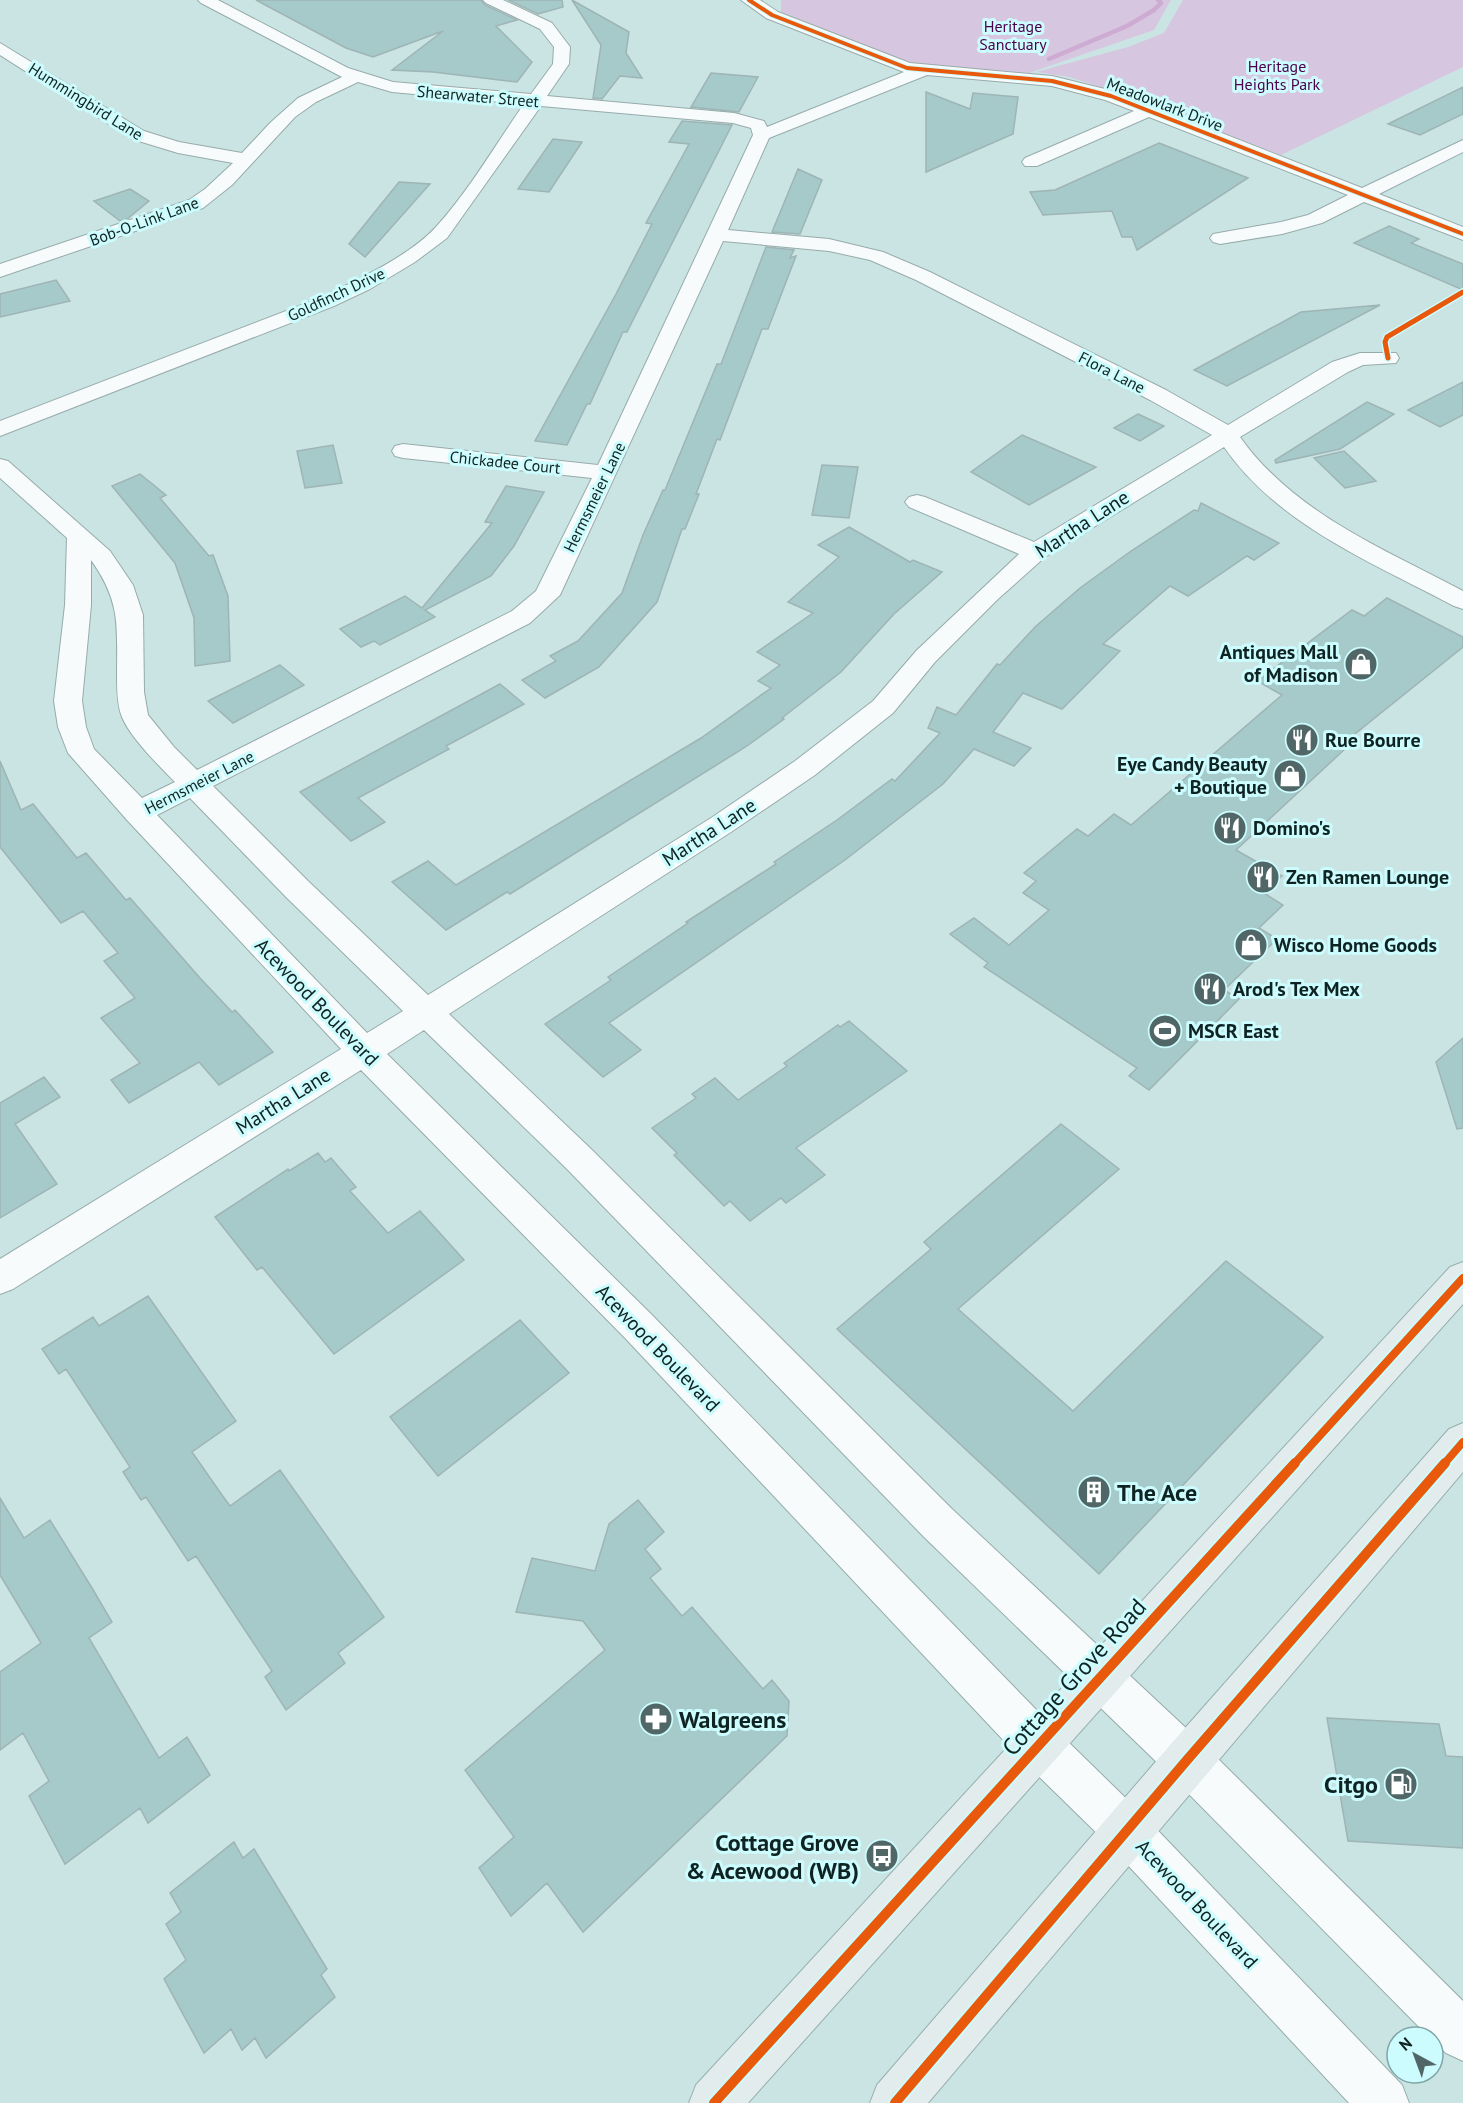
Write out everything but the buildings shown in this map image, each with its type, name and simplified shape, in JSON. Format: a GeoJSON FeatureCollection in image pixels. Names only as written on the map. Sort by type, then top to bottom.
{"type":"FeatureCollection","features":[{"type":"Feature","properties":{"kind":"main road","name":"Cottage Grove Road"},"geometry":{"type":"LineString","coordinates":[[714,2103],[1463,1278]]}},
{"type":"Feature","properties":{"kind":"main road"},"geometry":{"type":"LineString","coordinates":[[895,2103],[1187,1760],[1463,1442]]}},
{"type":"Feature","properties":{"kind":"street","name":"Shearwater Street"},"geometry":{"type":"LineString","coordinates":[[206,0],[355,77],[392,87],[734,118],[754,123],[760,128],[762,135]]}},
{"type":"Feature","properties":{"kind":"street","name":"Goldfinch Drive"},"geometry":{"type":"LineString","coordinates":[[0,429],[327,302],[380,276],[440,234],[561,64],[562,47],[546,26],[491,0]]}},
{"type":"Feature","properties":{"kind":"street","name":"Meadowlark Drive"},"geometry":{"type":"LineString","coordinates":[[749,0],[772,15],[891,63],[924,70],[1052,81],[1111,96],[1463,234]]}},
{"type":"Feature","properties":{"kind":"street","name":"Hummingbird Lane"},"geometry":{"type":"LineString","coordinates":[[0,48],[138,135],[160,144],[201,153],[246,159]]}},
{"type":"Feature","properties":{"kind":"street"},"geometry":{"type":"LineString","coordinates":[[762,135],[924,70]]}},
{"type":"Feature","properties":{"kind":"street","name":"Bob-O-Link Lane"},"geometry":{"type":"LineString","coordinates":[[0,272],[196,204],[215,192],[285,118],[305,101],[355,77]]}},
{"type":"Feature","properties":{"kind":"street"},"geometry":{"type":"LineString","coordinates":[[1031,162],[1148,111]]}},
{"type":"Feature","properties":{"kind":"street","name":"Hermsmeier Lane"},"geometry":{"type":"LineString","coordinates":[[137,813],[521,617],[547,595],[762,135]]}},
{"type":"Feature","properties":{"kind":"street"},"geometry":{"type":"LineString","coordinates":[[1220,238],[1303,223],[1463,145]]}},
{"type":"Feature","properties":{"kind":"street","name":"Flora Lane"},"geometry":{"type":"LineString","coordinates":[[717,235],[829,245],[884,259],[943,286],[1158,395],[1227,434],[1243,458],[1292,504],[1322,526],[1463,601]]}},
{"type":"Feature","properties":{"kind":"street","name":"Martha Lane"},"geometry":{"type":"LineString","coordinates":[[0,1278],[427,1012],[712,831],[805,768],[883,707],[926,656],[1036,552],[1340,367],[1360,359],[1388,358]]}},
{"type":"Feature","properties":{"kind":"street","name":"Chickadee Court"},"geometry":{"type":"LineString","coordinates":[[403,451],[606,473]]}},
{"type":"Feature","properties":{"kind":"street"},"geometry":{"type":"LineString","coordinates":[[0,466],[101,556],[120,585],[130,615],[130,692],[135,716],[164,754],[297,889],[578,1158],[938,1523],[1187,1760],[1463,2036]]}},
{"type":"Feature","properties":{"kind":"street"},"geometry":{"type":"LineString","coordinates":[[917,502],[1036,552]]}},
{"type":"Feature","properties":{"kind":"street","name":"Acewood Boulevard"},"geometry":{"type":"LineString","coordinates":[[79,537],[78,605],[68,701],[72,727],[82,753],[363,1051],[638,1326],[1039,1745],[1127,1831],[1384,2103]]}},
{"type":"Feature","properties":{"kind":"green space","name":"Heritage Sanctuary"},"geometry":{"type":"Polygon","coordinates":[[[781,0],[1171,0],[1154,30],[1029,73],[912,64],[781,12],[781,0]]]}},
{"type":"Feature","properties":{"kind":"green space","name":"Heritage Heights Park"},"geometry":{"type":"Polygon","coordinates":[[[1183,0],[1463,0],[1463,67],[1281,155],[1110,90],[1069,77],[1036,72],[1128,47],[1164,33],[1183,0]]]}},
{"type":"Feature","properties":{"kind":"waterway"},"geometry":{"type":"LineString","coordinates":[[1049,59],[1127,26],[1154,10],[1161,3],[1158,0]]}},
{"type":"Feature","properties":{"kind":"cycle path"},"geometry":{"type":"LineString","coordinates":[[749,0],[772,15],[907,68],[1052,81],[1111,96],[1463,234]]}},
{"type":"Feature","properties":{"kind":"cycle path"},"geometry":{"type":"LineString","coordinates":[[1388,358],[1385,342],[1387,337],[1463,292]]}},
{"type":"Feature","properties":{"kind":"cycle path"},"geometry":{"type":"LineString","coordinates":[[714,2103],[1463,1278]]}},
{"type":"Feature","properties":{"kind":"cycle path"},"geometry":{"type":"LineString","coordinates":[[895,2103],[1187,1760],[1463,1442]]}},
{"type":"Feature","properties":{"kind":"place","name":"Antiques Mall of Madison"},"geometry":{"type":"Point","coordinates":[1361,664]}},
{"type":"Feature","properties":{"kind":"place","name":"Rue Bourre"},"geometry":{"type":"Point","coordinates":[1302,740]}},
{"type":"Feature","properties":{"kind":"place","name":"Eye Candy Beauty + Boutique"},"geometry":{"type":"Point","coordinates":[1290,776]}},
{"type":"Feature","properties":{"kind":"place","name":"Domino's"},"geometry":{"type":"Point","coordinates":[1230,828]}},
{"type":"Feature","properties":{"kind":"place","name":"Zen Ramen Lounge"},"geometry":{"type":"Point","coordinates":[1263,877]}},
{"type":"Feature","properties":{"kind":"place","name":"Wisco Home Goods"},"geometry":{"type":"Point","coordinates":[1251,945]}},
{"type":"Feature","properties":{"kind":"place","name":"Arod's Tex Mex"},"geometry":{"type":"Point","coordinates":[1210,989]}},
{"type":"Feature","properties":{"kind":"place","name":"MSCR East"},"geometry":{"type":"Point","coordinates":[1165,1031]}},
{"type":"Feature","properties":{"kind":"place","name":"The Ace"},"geometry":{"type":"Point","coordinates":[1094,1492]}},
{"type":"Feature","properties":{"kind":"place","name":"Walgreens"},"geometry":{"type":"Point","coordinates":[656,1719]}},
{"type":"Feature","properties":{"kind":"place","name":"Citgo"},"geometry":{"type":"Point","coordinates":[1401,1784]}},
{"type":"Feature","properties":{"kind":"place","name":"Cottage Grove & Acewood (WB)"},"geometry":{"type":"Point","coordinates":[882,1856]}}]}
